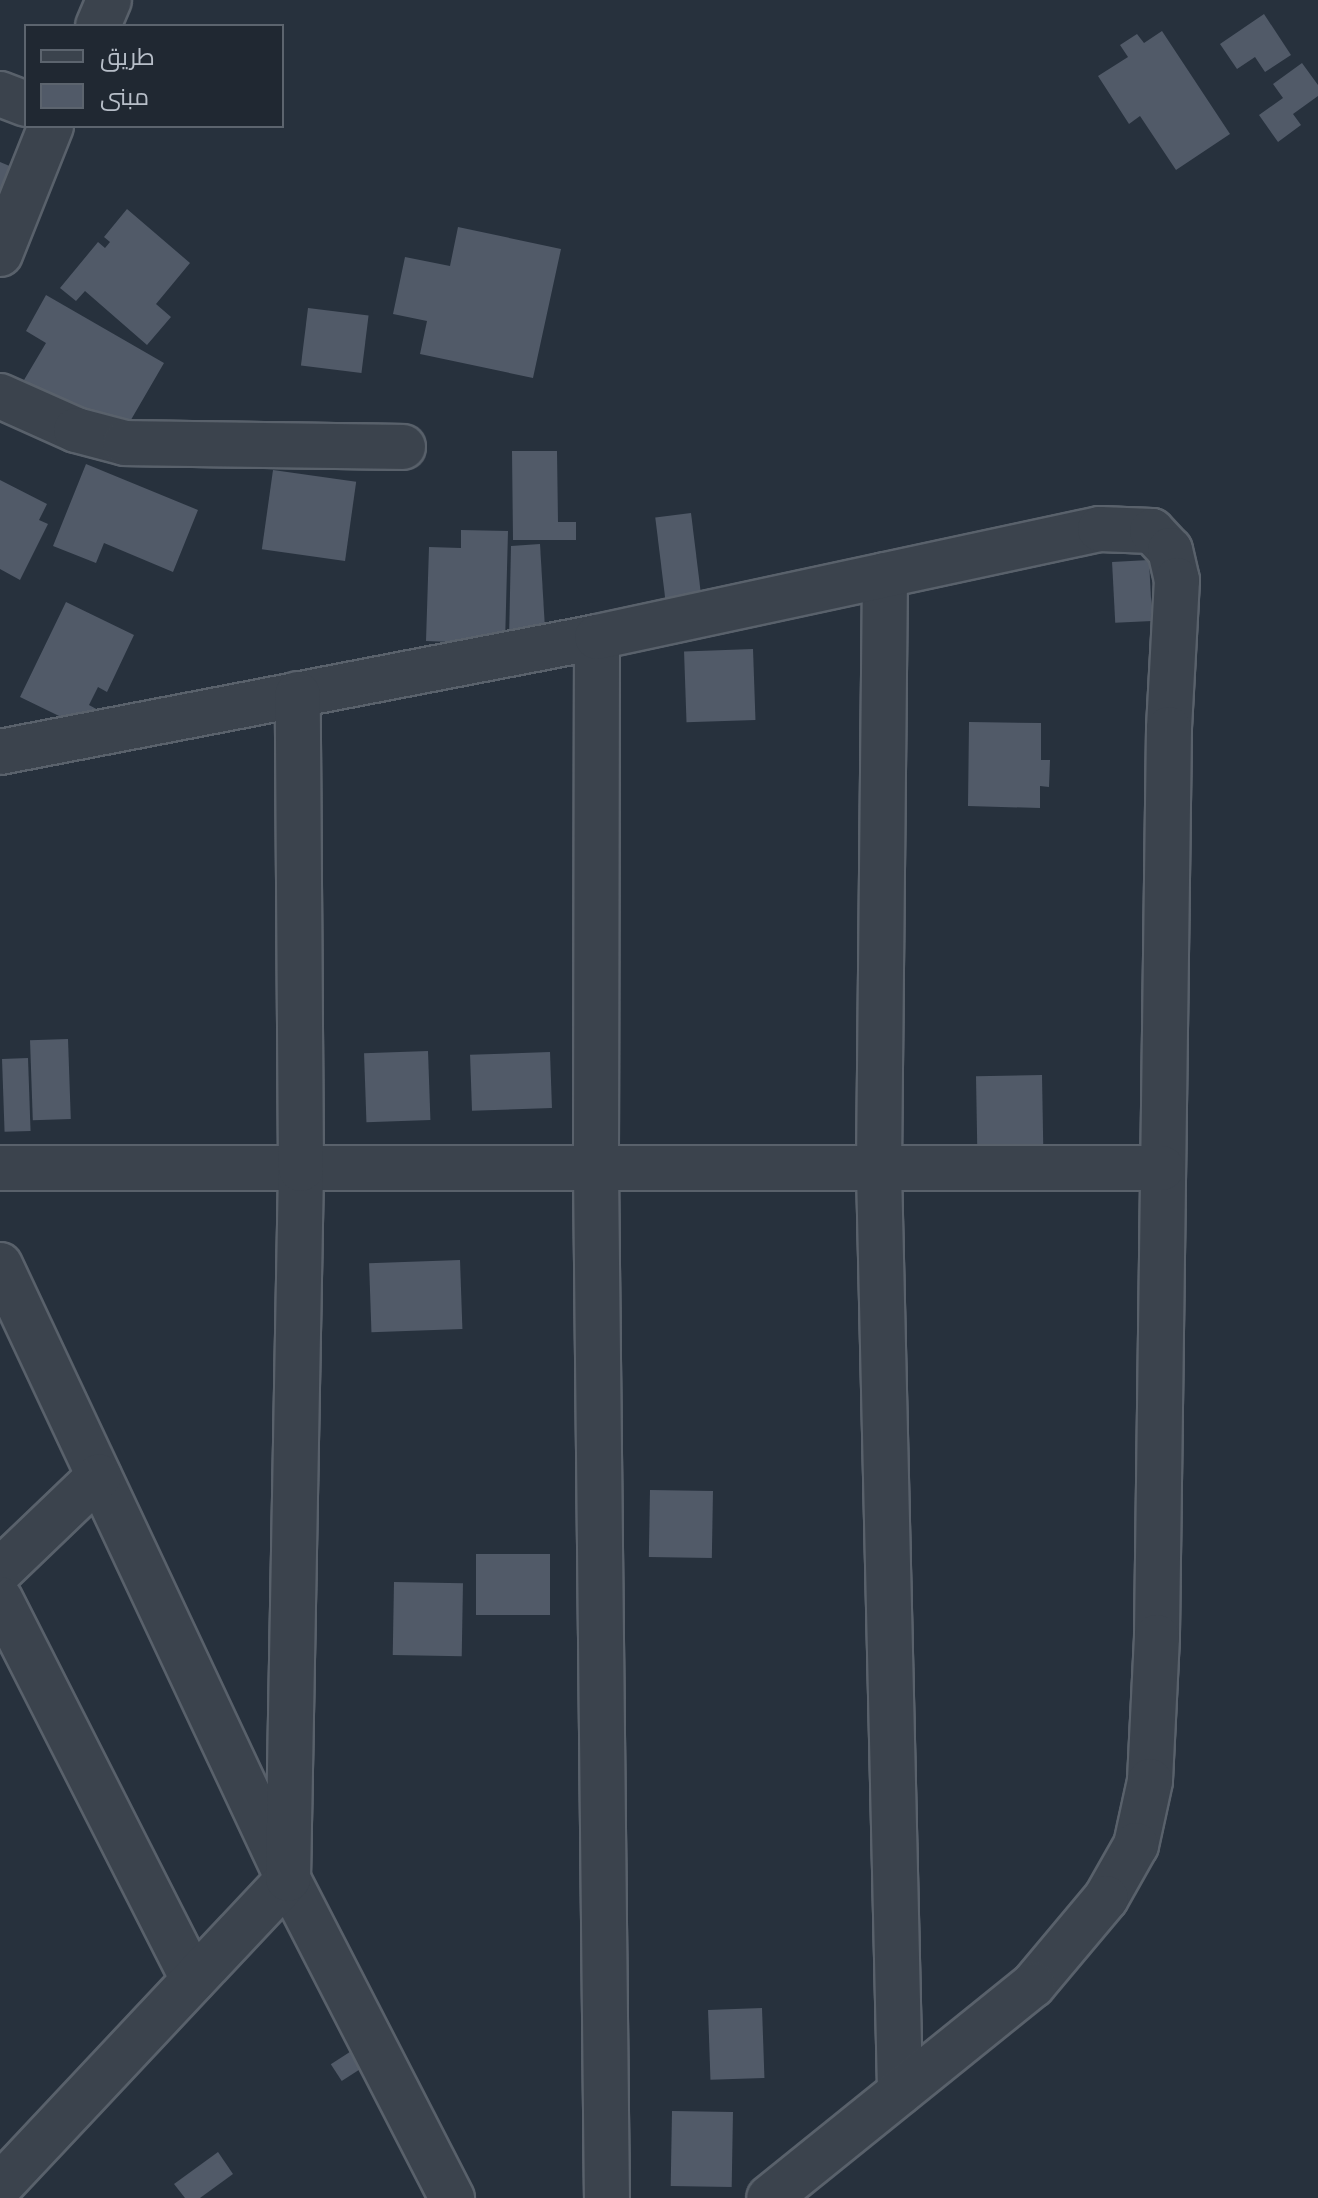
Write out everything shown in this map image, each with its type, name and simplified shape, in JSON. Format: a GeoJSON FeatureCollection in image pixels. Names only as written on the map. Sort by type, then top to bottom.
{"type":"FeatureCollection","features":[{"type":"Feature","properties":{"kind":"street"},"geometry":{"type":"LineString","coordinates":[[99,24],[109,0]]}},
{"type":"Feature","properties":{"kind":"street"},"geometry":{"type":"LineString","coordinates":[[0,94],[24,103]]}},
{"type":"Feature","properties":{"kind":"street"},"geometry":{"type":"LineString","coordinates":[[0,254],[50,128]]}},
{"type":"Feature","properties":{"kind":"street"},"geometry":{"type":"LineString","coordinates":[[0,396],[76,430],[125,443],[403,447]]}},
{"type":"Feature","properties":{"kind":"street"},"geometry":{"type":"LineString","coordinates":[[0,752],[597,637],[1100,529],[1152,531],[1170,550],[1177,580],[1169,729],[1157,1637],[1150,1781],[1136,1845],[1106,1898],[1033,1985],[769,2198]]}},
{"type":"Feature","properties":{"kind":"street"},"geometry":{"type":"LineString","coordinates":[[885,575],[879,1171],[900,2092]]}},
{"type":"Feature","properties":{"kind":"street"},"geometry":{"type":"LineString","coordinates":[[597,637],[596,1170],[607,2198]]}},
{"type":"Feature","properties":{"kind":"street"},"geometry":{"type":"LineString","coordinates":[[11,2182],[288,1879],[301,1169],[298,694]]}},
{"type":"Feature","properties":{"kind":"street"},"geometry":{"type":"LineString","coordinates":[[0,1168],[879,1171],[1162,1168]]}},
{"type":"Feature","properties":{"kind":"street"},"geometry":{"type":"LineString","coordinates":[[0,1265],[288,1879],[452,2198]]}},
{"type":"Feature","properties":{"kind":"street"},"geometry":{"type":"LineString","coordinates":[[0,1571],[99,1476]]}},
{"type":"Feature","properties":{"kind":"street"},"geometry":{"type":"LineString","coordinates":[[0,1599],[193,1980]]}},
{"type":"Feature","properties":{"kind":"building"},"geometry":{"type":"Polygon","coordinates":[[[1264,14],[1291,55],[1265,72],[1255,57],[1237,69],[1220,44],[1264,14]]]}},
{"type":"Feature","properties":{"kind":"building"},"geometry":{"type":"Polygon","coordinates":[[[1162,31],[1230,134],[1176,170],[1140,116],[1129,124],[1098,76],[1128,57],[1120,45],[1137,34],[1144,43],[1162,31]]]}},
{"type":"Feature","properties":{"kind":"building"},"geometry":{"type":"Polygon","coordinates":[[[1302,63],[1318,85],[1318,96],[1293,114],[1301,125],[1278,142],[1259,115],[1283,98],[1273,84],[1302,63]]]}},
{"type":"Feature","properties":{"kind":"building"},"geometry":{"type":"Polygon","coordinates":[[[0,162],[12,167],[0,200],[0,162]]]}},
{"type":"Feature","properties":{"kind":"building"},"geometry":{"type":"Polygon","coordinates":[[[127,209],[190,263],[156,304],[171,317],[147,345],[85,291],[76,301],[60,288],[98,242],[105,248],[110,242],[104,237],[127,209]]]}},
{"type":"Feature","properties":{"kind":"building"},"geometry":{"type":"Polygon","coordinates":[[[458,227],[561,249],[533,378],[420,354],[427,321],[393,314],[405,257],[450,266],[458,227]]]}},
{"type":"Feature","properties":{"kind":"building"},"geometry":{"type":"Polygon","coordinates":[[[46,295],[164,363],[121,437],[24,380],[46,343],[26,331],[46,295]]]}},
{"type":"Feature","properties":{"kind":"building"},"geometry":{"type":"Polygon","coordinates":[[[308,308],[369,315],[361,373],[301,366],[308,308]]]}},
{"type":"Feature","properties":{"kind":"building"},"geometry":{"type":"Polygon","coordinates":[[[512,451],[557,451],[558,522],[576,522],[576,540],[513,540],[512,451]]]}},
{"type":"Feature","properties":{"kind":"building"},"geometry":{"type":"Polygon","coordinates":[[[86,464],[198,510],[173,572],[104,543],[96,563],[53,546],[86,464]]]}},
{"type":"Feature","properties":{"kind":"building"},"geometry":{"type":"Polygon","coordinates":[[[273,470],[356,482],[345,561],[262,549],[273,470]]]}},
{"type":"Feature","properties":{"kind":"building"},"geometry":{"type":"Polygon","coordinates":[[[0,480],[47,504],[39,520],[48,524],[20,580],[0,569],[0,480]]]}},
{"type":"Feature","properties":{"kind":"building"},"geometry":{"type":"Polygon","coordinates":[[[691,513],[702,604],[666,609],[655,517],[691,513]]]}},
{"type":"Feature","properties":{"kind":"building"},"geometry":{"type":"Polygon","coordinates":[[[461,530],[508,531],[505,644],[426,641],[429,547],[461,548],[461,530]]]}},
{"type":"Feature","properties":{"kind":"building"},"geometry":{"type":"Polygon","coordinates":[[[540,544],[545,629],[509,640],[511,546],[540,544]]]}},
{"type":"Feature","properties":{"kind":"building"},"geometry":{"type":"Polygon","coordinates":[[[1149,560],[1152,621],[1115,623],[1112,562],[1149,560]]]}},
{"type":"Feature","properties":{"kind":"building"},"geometry":{"type":"Polygon","coordinates":[[[66,602],[134,635],[107,692],[98,687],[89,705],[100,711],[90,731],[20,697],[66,602]]]}},
{"type":"Feature","properties":{"kind":"building"},"geometry":{"type":"Polygon","coordinates":[[[753,649],[755,720],[687,722],[684,651],[753,649]]]}},
{"type":"Feature","properties":{"kind":"building"},"geometry":{"type":"Polygon","coordinates":[[[969,722],[1041,723],[1041,760],[1050,760],[1049,787],[1040,786],[1040,808],[968,806],[969,722]]]}},
{"type":"Feature","properties":{"kind":"building"},"geometry":{"type":"Polygon","coordinates":[[[68,1039],[71,1119],[33,1120],[30,1040],[68,1039]]]}},
{"type":"Feature","properties":{"kind":"building"},"geometry":{"type":"Polygon","coordinates":[[[428,1051],[430,1120],[366,1122],[364,1053],[428,1051]]]}},
{"type":"Feature","properties":{"kind":"building"},"geometry":{"type":"Polygon","coordinates":[[[550,1052],[552,1108],[472,1111],[470,1055],[550,1052]]]}},
{"type":"Feature","properties":{"kind":"building"},"geometry":{"type":"Polygon","coordinates":[[[28,1058],[31,1131],[5,1132],[2,1059],[28,1058]]]}},
{"type":"Feature","properties":{"kind":"building"},"geometry":{"type":"Polygon","coordinates":[[[1042,1075],[1043,1144],[977,1145],[976,1076],[1042,1075]]]}},
{"type":"Feature","properties":{"kind":"building"},"geometry":{"type":"Polygon","coordinates":[[[460,1260],[462,1329],[371,1332],[369,1263],[460,1260]]]}},
{"type":"Feature","properties":{"kind":"building"},"geometry":{"type":"Polygon","coordinates":[[[650,1490],[713,1491],[712,1558],[649,1557],[650,1490]]]}},
{"type":"Feature","properties":{"kind":"building"},"geometry":{"type":"Polygon","coordinates":[[[476,1554],[550,1554],[550,1615],[476,1615],[476,1554]]]}},
{"type":"Feature","properties":{"kind":"building"},"geometry":{"type":"Polygon","coordinates":[[[394,1582],[463,1583],[462,1656],[393,1655],[394,1582]]]}},
{"type":"Feature","properties":{"kind":"building"},"geometry":{"type":"Polygon","coordinates":[[[762,2008],[764,2078],[710,2080],[708,2010],[762,2008]]]}},
{"type":"Feature","properties":{"kind":"building"},"geometry":{"type":"Polygon","coordinates":[[[356,2048],[367,2065],[342,2081],[331,2064],[356,2048]]]}},
{"type":"Feature","properties":{"kind":"building"},"geometry":{"type":"Polygon","coordinates":[[[672,2111],[733,2112],[732,2187],[671,2186],[672,2111]]]}},
{"type":"Feature","properties":{"kind":"building"},"geometry":{"type":"Polygon","coordinates":[[[218,2152],[233,2174],[200,2198],[185,2198],[174,2184],[218,2152]]]}}]}
